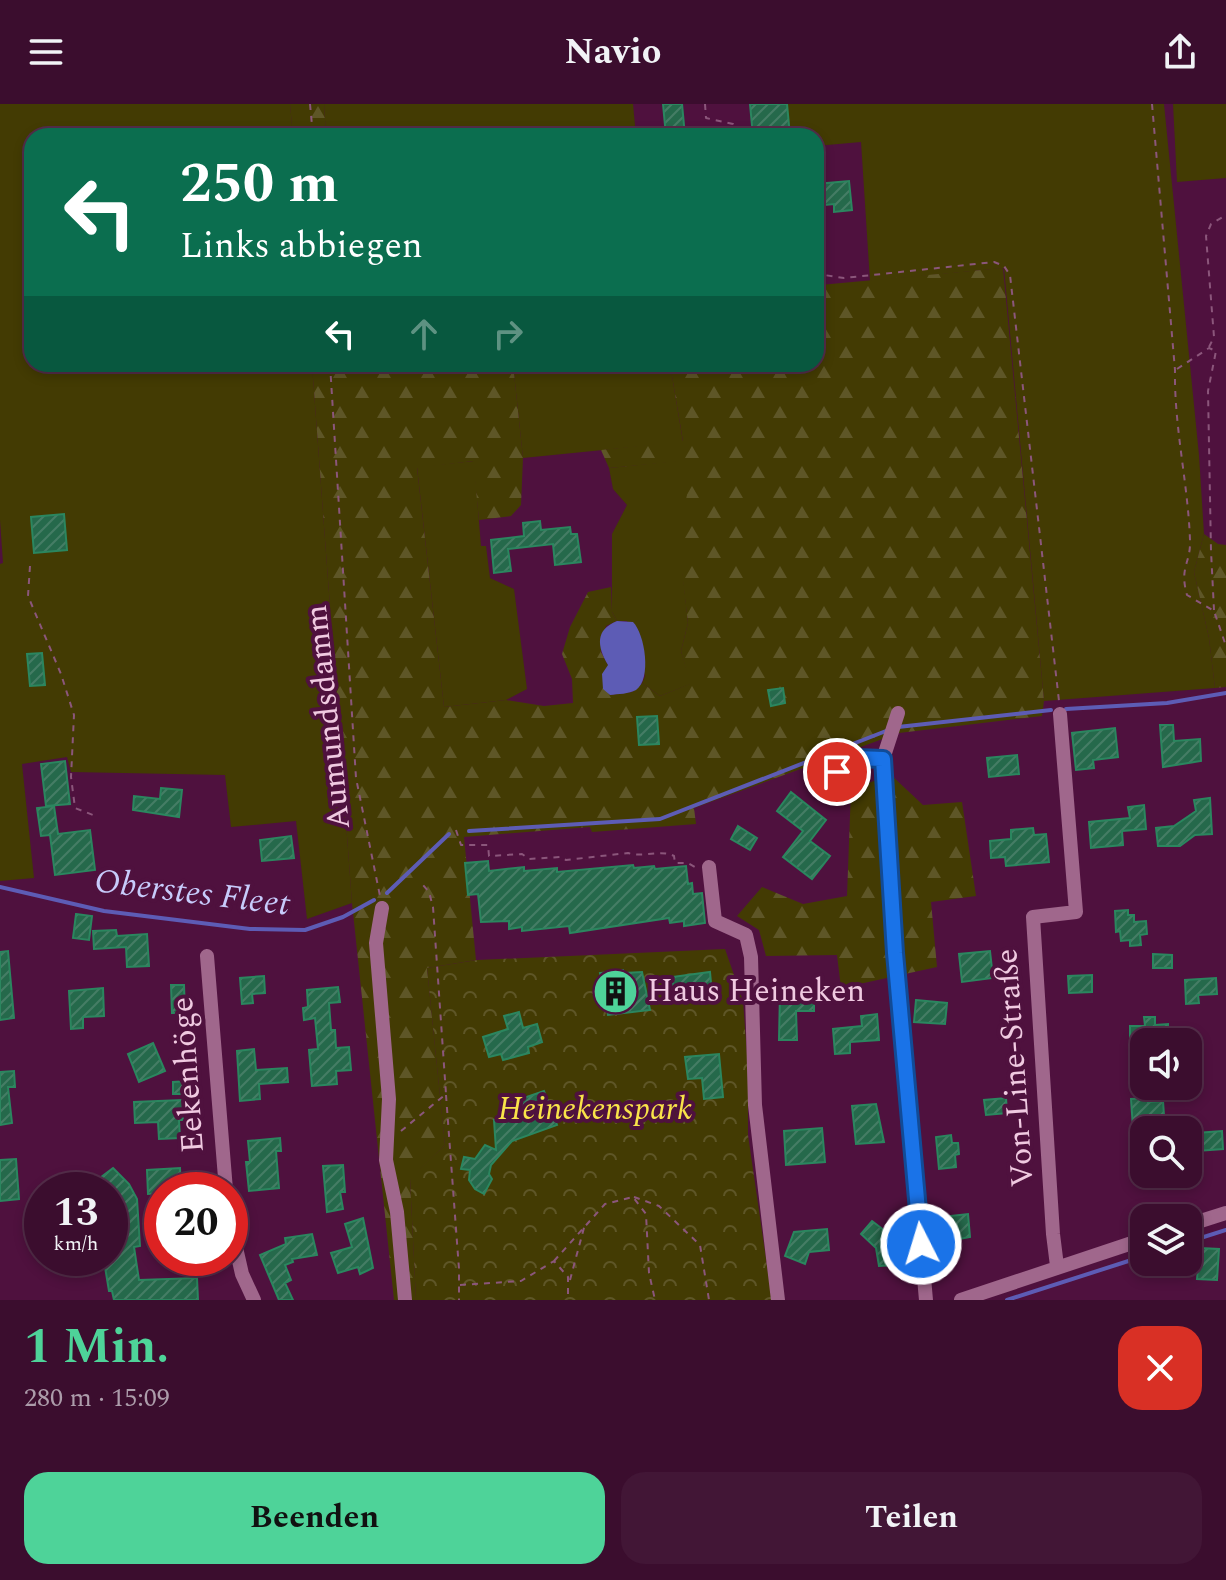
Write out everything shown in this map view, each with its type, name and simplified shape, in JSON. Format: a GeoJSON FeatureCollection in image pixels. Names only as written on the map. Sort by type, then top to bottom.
{"type":"FeatureCollection","features":[{"type":"Feature","properties":{"kind":"street","name":"Von-Line-Straße"},"geometry":{"type":"LineString","coordinates":[[1057,1266],[1033,917],[1076,912],[1060,714]]}},
{"type":"Feature","properties":{"kind":"street"},"geometry":{"type":"LineString","coordinates":[[894,724],[883,759],[895,953],[926,1300]]}},
{"type":"Feature","properties":{"kind":"street"},"geometry":{"type":"LineString","coordinates":[[826,783],[856,758],[883,759]]}},
{"type":"Feature","properties":{"kind":"street"},"geometry":{"type":"LineString","coordinates":[[709,867],[715,921],[746,935],[751,957],[755,1105],[778,1300]]}},
{"type":"Feature","properties":{"kind":"street"},"geometry":{"type":"LineString","coordinates":[[382,908],[376,943],[389,1099],[386,1160],[397,1212],[405,1300]]}},
{"type":"Feature","properties":{"kind":"street","name":"Eekenhöge"},"geometry":{"type":"LineString","coordinates":[[207,956],[225,1172]]}},
{"type":"Feature","properties":{"kind":"street"},"geometry":{"type":"LineString","coordinates":[[1202,1221],[1226,1213]]}},
{"type":"Feature","properties":{"kind":"street"},"geometry":{"type":"LineString","coordinates":[[961,1300],[1130,1243]]}},
{"type":"Feature","properties":{"kind":"street"},"geometry":{"type":"LineString","coordinates":[[243,1276],[254,1300]]}},
{"type":"Feature","properties":{"kind":"path"},"geometry":{"type":"LineString","coordinates":[[310,104],[312,128]]}},
{"type":"Feature","properties":{"kind":"path"},"geometry":{"type":"LineString","coordinates":[[705,104],[706,118],[733,124],[733,128]]}},
{"type":"Feature","properties":{"kind":"path"},"geometry":{"type":"LineString","coordinates":[[1152,104],[1175,370],[1174,402],[1190,544],[1182,578],[1187,595],[1214,611]]}},
{"type":"Feature","properties":{"kind":"path"},"geometry":{"type":"LineString","coordinates":[[1175,370],[1209,348],[1214,337],[1206,236],[1215,220],[1226,215]]}},
{"type":"Feature","properties":{"kind":"path"},"geometry":{"type":"LineString","coordinates":[[824,275],[844,278],[994,262],[1004,266],[1010,275],[1060,714]]}},
{"type":"Feature","properties":{"kind":"path"},"geometry":{"type":"LineString","coordinates":[[1209,348],[1216,351],[1208,391],[1214,611],[1226,646]]}},
{"type":"Feature","properties":{"kind":"path","name":"Aumundsdamm"},"geometry":{"type":"LineString","coordinates":[[331,372],[356,778],[382,908]]}},
{"type":"Feature","properties":{"kind":"path"},"geometry":{"type":"LineString","coordinates":[[30,566],[28,596],[61,674],[74,715],[71,777],[75,808],[93,815]]}},
{"type":"Feature","properties":{"kind":"path"},"geometry":{"type":"LineString","coordinates":[[456,830],[461,845],[488,845],[489,856],[522,854],[529,859],[560,857],[566,860],[628,853],[635,856],[670,853],[675,863],[709,867]]}},
{"type":"Feature","properties":{"kind":"path"},"geometry":{"type":"LineString","coordinates":[[423,885],[429,892],[433,907],[459,1300]]}},
{"type":"Feature","properties":{"kind":"path"},"geometry":{"type":"LineString","coordinates":[[388,1142],[446,1094]]}},
{"type":"Feature","properties":{"kind":"path"},"geometry":{"type":"LineString","coordinates":[[459,1285],[521,1281],[554,1261],[605,1204],[633,1197],[659,1206],[700,1245],[709,1300]]}},
{"type":"Feature","properties":{"kind":"path"},"geometry":{"type":"LineString","coordinates":[[633,1197],[646,1214],[649,1273],[655,1300]]}},
{"type":"Feature","properties":{"kind":"path"},"geometry":{"type":"LineString","coordinates":[[568,1284],[586,1223]]}},
{"type":"Feature","properties":{"kind":"path"},"geometry":{"type":"LineString","coordinates":[[554,1261],[568,1277],[568,1300]]}},
{"type":"Feature","properties":{"kind":"green space"},"geometry":{"type":"Polygon","coordinates":[[[0,104],[290,104],[292,128],[24,128],[24,372],[313,372],[352,903],[307,919],[296,821],[231,827],[225,775],[71,772],[67,757],[22,764],[34,878],[0,881],[0,564],[3,563],[0,520],[0,104]]]}},
{"type":"Feature","properties":{"kind":"green space"},"geometry":{"type":"Polygon","coordinates":[[[290,104],[324,104],[326,128],[292,128],[290,104]]]}},
{"type":"Feature","properties":{"kind":"green space"},"geometry":{"type":"Polygon","coordinates":[[[324,104],[633,104],[635,128],[326,128],[324,104]]]}},
{"type":"Feature","properties":{"kind":"green space"},"geometry":{"type":"Polygon","coordinates":[[[786,104],[1164,104],[1199,455],[1204,534],[1194,572],[1209,638],[1215,688],[1044,701],[1004,268],[870,281],[861,142],[824,145],[824,128],[788,128],[786,104]]]}},
{"type":"Feature","properties":{"kind":"green space"},"geometry":{"type":"Polygon","coordinates":[[[1173,104],[1226,104],[1226,178],[1177,182],[1173,104]]]}},
{"type":"Feature","properties":{"kind":"green space"},"geometry":{"type":"Polygon","coordinates":[[[1003,268],[1044,701],[1042,716],[899,733],[694,808],[696,824],[592,832],[590,827],[464,837],[476,960],[427,968],[445,1145],[410,1179],[416,1300],[394,1300],[352,903],[313,372],[514,372],[523,458],[521,505],[511,516],[479,520],[473,461],[417,468],[444,707],[506,700],[544,706],[573,703],[572,679],[562,654],[570,627],[588,592],[611,587],[612,612],[617,621],[606,626],[601,652],[608,665],[610,695],[632,692],[642,683],[660,696],[690,684],[681,651],[688,623],[678,539],[694,460],[609,468],[601,450],[683,441],[671,372],[824,372],[824,285],[1003,268]]]}},
{"type":"Feature","properties":{"kind":"green space"},"geometry":{"type":"Polygon","coordinates":[[[514,372],[671,372],[683,442],[523,458],[514,372]]]}},
{"type":"Feature","properties":{"kind":"green space"},"geometry":{"type":"Polygon","coordinates":[[[695,459],[679,539],[688,623],[681,651],[691,684],[660,696],[642,683],[645,676],[627,621],[617,621],[612,612],[612,534],[627,505],[613,489],[609,468],[695,459]]]}},
{"type":"Feature","properties":{"kind":"green space"},"geometry":{"type":"Polygon","coordinates":[[[474,461],[481,546],[486,546],[490,578],[514,589],[527,689],[506,700],[444,707],[417,467],[474,461]]]}},
{"type":"Feature","properties":{"kind":"green space"},"geometry":{"type":"Polygon","coordinates":[[[1204,534],[1218,544],[1226,545],[1226,687],[1215,688],[1209,638],[1194,572],[1204,534]]]}},
{"type":"Feature","properties":{"kind":"green space"},"geometry":{"type":"Polygon","coordinates":[[[891,775],[923,805],[962,802],[976,896],[931,902],[937,967],[841,988],[837,955],[766,956],[759,930],[737,916],[762,887],[803,904],[847,896],[851,789],[891,775]]]}},
{"type":"Feature","properties":{"kind":"green space","name":"Heinekenspark"},"geometry":{"type":"Polygon","coordinates":[[[725,949],[743,1001],[748,1068],[748,1135],[772,1300],[416,1300],[410,1178],[445,1145],[427,968],[477,960],[725,949]]]}},
{"type":"Feature","properties":{"kind":"shaded area"},"geometry":{"type":"Polygon","coordinates":[[[617,621],[633,622],[637,628],[645,667],[641,684],[636,690],[610,695],[603,689],[602,674],[608,665],[600,639],[605,629],[617,621]]]}},
{"type":"Feature","properties":{"kind":"building"},"geometry":{"type":"Polygon","coordinates":[[[663,104],[682,104],[684,128],[665,128],[663,104]]]}},
{"type":"Feature","properties":{"kind":"building"},"geometry":{"type":"Polygon","coordinates":[[[750,104],[787,104],[789,128],[752,128],[750,104]]]}},
{"type":"Feature","properties":{"kind":"building"},"geometry":{"type":"Polygon","coordinates":[[[849,181],[852,210],[834,212],[834,204],[824,205],[824,183],[849,181]]]}},
{"type":"Feature","properties":{"kind":"building"},"geometry":{"type":"Polygon","coordinates":[[[64,514],[67,550],[34,553],[31,517],[64,514]]]}},
{"type":"Feature","properties":{"kind":"building"},"geometry":{"type":"Polygon","coordinates":[[[540,521],[541,530],[570,527],[571,534],[577,534],[581,562],[555,565],[553,544],[508,549],[511,571],[494,573],[491,540],[524,536],[523,523],[540,521]]]}},
{"type":"Feature","properties":{"kind":"building"},"geometry":{"type":"Polygon","coordinates":[[[42,653],[45,685],[30,686],[27,654],[42,653]]]}},
{"type":"Feature","properties":{"kind":"building"},"geometry":{"type":"Polygon","coordinates":[[[783,688],[785,703],[771,706],[768,690],[783,688]]]}},
{"type":"Feature","properties":{"kind":"building"},"geometry":{"type":"Polygon","coordinates":[[[657,716],[659,744],[639,745],[637,717],[657,716]]]}},
{"type":"Feature","properties":{"kind":"building"},"geometry":{"type":"Polygon","coordinates":[[[1160,725],[1173,725],[1174,741],[1200,739],[1201,761],[1163,767],[1160,725]]]}},
{"type":"Feature","properties":{"kind":"building"},"geometry":{"type":"Polygon","coordinates":[[[1115,728],[1118,757],[1093,760],[1094,768],[1076,770],[1072,733],[1115,728]]]}},
{"type":"Feature","properties":{"kind":"building"},"geometry":{"type":"Polygon","coordinates":[[[1017,755],[1019,774],[989,777],[987,758],[1017,755]]]}},
{"type":"Feature","properties":{"kind":"building"},"geometry":{"type":"Polygon","coordinates":[[[65,761],[70,804],[46,806],[41,764],[65,761]]]}},
{"type":"Feature","properties":{"kind":"building"},"geometry":{"type":"Polygon","coordinates":[[[161,788],[182,790],[179,817],[133,810],[134,796],[160,799],[161,788]]]}},
{"type":"Feature","properties":{"kind":"building"},"geometry":{"type":"Polygon","coordinates":[[[791,792],[826,820],[810,841],[830,856],[812,879],[783,857],[803,831],[777,811],[791,792]]]}},
{"type":"Feature","properties":{"kind":"building"},"geometry":{"type":"Polygon","coordinates":[[[1210,798],[1212,834],[1195,835],[1180,846],[1158,846],[1156,828],[1174,826],[1196,811],[1194,800],[1210,798]]]}},
{"type":"Feature","properties":{"kind":"building"},"geometry":{"type":"Polygon","coordinates":[[[1144,805],[1146,829],[1122,831],[1123,845],[1091,848],[1089,822],[1130,818],[1128,807],[1144,805]]]}},
{"type":"Feature","properties":{"kind":"building"},"geometry":{"type":"Polygon","coordinates":[[[54,806],[58,834],[90,830],[95,870],[55,875],[50,835],[41,836],[37,808],[54,806]]]}},
{"type":"Feature","properties":{"kind":"building"},"geometry":{"type":"Polygon","coordinates":[[[738,826],[757,838],[750,850],[731,839],[738,826]]]}},
{"type":"Feature","properties":{"kind":"building"},"geometry":{"type":"Polygon","coordinates":[[[1033,828],[1034,835],[1046,834],[1049,862],[1006,866],[1005,857],[991,858],[990,841],[1011,839],[1011,830],[1033,828]]]}},
{"type":"Feature","properties":{"kind":"building"},"geometry":{"type":"Polygon","coordinates":[[[291,836],[294,858],[262,861],[260,840],[291,836]]]}},
{"type":"Feature","properties":{"kind":"building"},"geometry":{"type":"Polygon","coordinates":[[[488,861],[489,871],[524,867],[524,871],[557,868],[557,872],[633,865],[634,868],[654,866],[655,869],[686,866],[688,884],[692,883],[693,894],[702,893],[705,923],[684,926],[684,921],[670,923],[669,918],[570,933],[569,926],[522,931],[522,927],[509,929],[509,921],[481,922],[478,894],[468,895],[465,863],[488,861]]]}},
{"type":"Feature","properties":{"kind":"building"},"geometry":{"type":"Polygon","coordinates":[[[1128,910],[1128,915],[1134,915],[1134,922],[1146,921],[1147,934],[1140,935],[1141,945],[1130,946],[1130,940],[1121,941],[1120,931],[1116,932],[1115,911],[1128,910]]]}},
{"type":"Feature","properties":{"kind":"building"},"geometry":{"type":"Polygon","coordinates":[[[76,914],[92,916],[89,940],[73,938],[76,914]]]}},
{"type":"Feature","properties":{"kind":"building"},"geometry":{"type":"Polygon","coordinates":[[[116,930],[117,936],[147,934],[149,966],[127,967],[126,947],[94,949],[93,931],[116,930]]]}},
{"type":"Feature","properties":{"kind":"building"},"geometry":{"type":"Polygon","coordinates":[[[8,951],[14,1018],[0,1020],[0,952],[8,951]]]}},
{"type":"Feature","properties":{"kind":"building"},"geometry":{"type":"Polygon","coordinates":[[[990,951],[993,978],[962,982],[959,954],[990,951]]]}},
{"type":"Feature","properties":{"kind":"building"},"geometry":{"type":"Polygon","coordinates":[[[1153,954],[1172,955],[1172,968],[1153,968],[1153,954]]]}},
{"type":"Feature","properties":{"kind":"building","name":"Haus Heineken"},"geometry":{"type":"Polygon","coordinates":[[[623,970],[624,973],[642,972],[650,1010],[608,1015],[600,973],[623,970]]]}},
{"type":"Feature","properties":{"kind":"building"},"geometry":{"type":"Polygon","coordinates":[[[710,972],[712,994],[675,1000],[672,977],[710,972]]]}},
{"type":"Feature","properties":{"kind":"building"},"geometry":{"type":"Polygon","coordinates":[[[1092,975],[1092,992],[1069,993],[1068,976],[1092,975]]]}},
{"type":"Feature","properties":{"kind":"building"},"geometry":{"type":"Polygon","coordinates":[[[264,976],[265,993],[252,994],[253,1003],[242,1004],[240,978],[264,976]]]}},
{"type":"Feature","properties":{"kind":"building"},"geometry":{"type":"Polygon","coordinates":[[[1216,978],[1217,994],[1198,995],[1199,1003],[1186,1004],[1185,980],[1216,978]]]}},
{"type":"Feature","properties":{"kind":"building"},"geometry":{"type":"Polygon","coordinates":[[[171,985],[184,985],[185,1013],[172,1013],[171,985]]]}},
{"type":"Feature","properties":{"kind":"building"},"geometry":{"type":"Polygon","coordinates":[[[338,987],[340,1002],[329,1003],[331,1030],[335,1030],[336,1048],[349,1047],[351,1070],[336,1071],[337,1084],[312,1086],[309,1050],[318,1049],[315,1018],[304,1020],[303,1008],[308,1007],[307,990],[338,987]]]}},
{"type":"Feature","properties":{"kind":"building"},"geometry":{"type":"Polygon","coordinates":[[[103,988],[104,1016],[83,1017],[83,1028],[71,1029],[69,991],[103,988]]]}},
{"type":"Feature","properties":{"kind":"building"},"geometry":{"type":"Polygon","coordinates":[[[780,992],[814,992],[814,1011],[796,1011],[797,1040],[779,1040],[780,992]]]}},
{"type":"Feature","properties":{"kind":"building"},"geometry":{"type":"Polygon","coordinates":[[[916,1000],[947,1003],[945,1024],[914,1022],[916,1000]]]}},
{"type":"Feature","properties":{"kind":"building"},"geometry":{"type":"Polygon","coordinates":[[[519,1012],[523,1028],[537,1024],[542,1042],[528,1047],[529,1053],[503,1060],[501,1054],[489,1057],[483,1037],[508,1029],[504,1016],[519,1012]]]}},
{"type":"Feature","properties":{"kind":"building"},"geometry":{"type":"Polygon","coordinates":[[[877,1014],[879,1040],[850,1042],[850,1053],[835,1054],[833,1029],[862,1026],[861,1016],[877,1014]]]}},
{"type":"Feature","properties":{"kind":"building"},"geometry":{"type":"Polygon","coordinates":[[[1144,1017],[1155,1017],[1155,1025],[1168,1024],[1168,1028],[1130,1028],[1145,1026],[1144,1017]]]}},
{"type":"Feature","properties":{"kind":"building"},"geometry":{"type":"Polygon","coordinates":[[[153,1043],[165,1071],[139,1082],[128,1054],[153,1043]]]}},
{"type":"Feature","properties":{"kind":"building"},"geometry":{"type":"Polygon","coordinates":[[[254,1049],[256,1070],[287,1068],[288,1082],[259,1084],[260,1099],[240,1101],[237,1051],[254,1049]]]}},
{"type":"Feature","properties":{"kind":"building"},"geometry":{"type":"Polygon","coordinates":[[[719,1054],[723,1097],[704,1099],[702,1078],[688,1079],[685,1057],[719,1054]]]}},
{"type":"Feature","properties":{"kind":"building"},"geometry":{"type":"Polygon","coordinates":[[[14,1071],[15,1087],[8,1087],[12,1123],[0,1125],[0,1072],[14,1071]]]}},
{"type":"Feature","properties":{"kind":"building"},"geometry":{"type":"Polygon","coordinates":[[[189,1081],[189,1094],[173,1094],[173,1082],[189,1081]]]}},
{"type":"Feature","properties":{"kind":"building"},"geometry":{"type":"Polygon","coordinates":[[[544,1091],[557,1125],[512,1141],[491,1165],[489,1174],[492,1179],[484,1194],[475,1189],[469,1180],[470,1170],[461,1169],[464,1157],[475,1159],[485,1145],[496,1150],[494,1120],[518,1118],[515,1101],[544,1091]]]}},
{"type":"Feature","properties":{"kind":"building"},"geometry":{"type":"Polygon","coordinates":[[[1006,1098],[1007,1113],[986,1115],[984,1100],[1006,1098]]]}},
{"type":"Feature","properties":{"kind":"building"},"geometry":{"type":"Polygon","coordinates":[[[182,1100],[180,1138],[159,1139],[158,1122],[135,1123],[134,1102],[182,1100]]]}},
{"type":"Feature","properties":{"kind":"building"},"geometry":{"type":"Polygon","coordinates":[[[1131,1100],[1163,1101],[1164,1116],[1132,1116],[1131,1100]]]}},
{"type":"Feature","properties":{"kind":"building"},"geometry":{"type":"Polygon","coordinates":[[[876,1104],[884,1142],[856,1144],[852,1106],[876,1104]]]}},
{"type":"Feature","properties":{"kind":"building"},"geometry":{"type":"Polygon","coordinates":[[[822,1128],[825,1162],[786,1165],[784,1131],[822,1128]]]}},
{"type":"Feature","properties":{"kind":"building"},"geometry":{"type":"Polygon","coordinates":[[[1222,1131],[1223,1149],[1202,1151],[1202,1133],[1222,1131]]]}},
{"type":"Feature","properties":{"kind":"building"},"geometry":{"type":"Polygon","coordinates":[[[951,1135],[952,1143],[958,1143],[956,1167],[939,1169],[936,1137],[951,1135]]]}},
{"type":"Feature","properties":{"kind":"building"},"geometry":{"type":"Polygon","coordinates":[[[280,1138],[281,1151],[276,1151],[279,1188],[249,1191],[246,1162],[250,1162],[248,1141],[280,1138]]]}},
{"type":"Feature","properties":{"kind":"building"},"geometry":{"type":"Polygon","coordinates":[[[16,1159],[19,1199],[0,1201],[0,1160],[16,1159]]]}},
{"type":"Feature","properties":{"kind":"building"},"geometry":{"type":"Polygon","coordinates":[[[343,1165],[345,1192],[340,1192],[343,1209],[327,1212],[323,1166],[343,1165]]]}},
{"type":"Feature","properties":{"kind":"building"},"geometry":{"type":"Polygon","coordinates":[[[180,1168],[180,1172],[147,1172],[180,1168]]]}},
{"type":"Feature","properties":{"kind":"building"},"geometry":{"type":"Polygon","coordinates":[[[128,1183],[137,1199],[140,1246],[134,1247],[139,1280],[197,1278],[198,1300],[114,1300],[112,1291],[109,1291],[106,1276],[128,1276],[128,1183]]]}},
{"type":"Feature","properties":{"kind":"building"},"geometry":{"type":"Polygon","coordinates":[[[968,1214],[970,1237],[959,1239],[958,1231],[935,1234],[933,1218],[968,1214]]]}},
{"type":"Feature","properties":{"kind":"building"},"geometry":{"type":"Polygon","coordinates":[[[363,1218],[373,1268],[360,1274],[358,1267],[338,1273],[331,1253],[352,1247],[345,1224],[363,1218]]]}},
{"type":"Feature","properties":{"kind":"building"},"geometry":{"type":"Polygon","coordinates":[[[872,1221],[893,1237],[897,1265],[879,1266],[876,1248],[861,1234],[872,1221]]]}},
{"type":"Feature","properties":{"kind":"building"},"geometry":{"type":"Polygon","coordinates":[[[827,1229],[829,1250],[809,1252],[805,1264],[785,1256],[794,1232],[827,1229]]]}},
{"type":"Feature","properties":{"kind":"building"},"geometry":{"type":"Polygon","coordinates":[[[312,1234],[317,1255],[292,1259],[293,1262],[285,1265],[291,1280],[285,1283],[293,1300],[279,1300],[260,1255],[286,1244],[285,1238],[312,1234]]]}},
{"type":"Feature","properties":{"kind":"building"},"geometry":{"type":"Polygon","coordinates":[[[1202,1248],[1219,1249],[1217,1280],[1197,1279],[1197,1276],[1202,1276],[1202,1248]]]}},
{"type":"Feature","properties":{"kind":"waterway","name":"Oberstes Fleet"},"geometry":{"type":"LineString","coordinates":[[1066,709],[1167,703],[1226,693]]}},
{"type":"Feature","properties":{"kind":"waterway","name":"Oberstes Fleet"},"geometry":{"type":"LineString","coordinates":[[898,727],[1051,710]]}},
{"type":"Feature","properties":{"kind":"waterway","name":"Oberstes Fleet"},"geometry":{"type":"LineString","coordinates":[[469,831],[660,819],[886,731]]}},
{"type":"Feature","properties":{"kind":"waterway","name":"Oberstes Fleet"},"geometry":{"type":"LineString","coordinates":[[387,893],[449,834]]}},
{"type":"Feature","properties":{"kind":"waterway","name":"Oberstes Fleet"},"geometry":{"type":"LineString","coordinates":[[0,887],[104,911],[250,929],[305,930],[343,917],[374,900]]}},
{"type":"Feature","properties":{"kind":"waterway"},"geometry":{"type":"LineString","coordinates":[[1202,1238],[1226,1230]]}},
{"type":"Feature","properties":{"kind":"waterway"},"geometry":{"type":"LineString","coordinates":[[1007,1300],[1130,1260]]}},
{"type":"Feature","properties":{"kind":"place","name":"Haus Heineken"},"geometry":{"type":"Point","coordinates":[616,991]}},
{"type":"Feature","properties":{"kind":"route"},"geometry":{"type":"LineString","coordinates":[[837,772],[856,758],[883,759],[895,953],[921,1244]]}}]}
